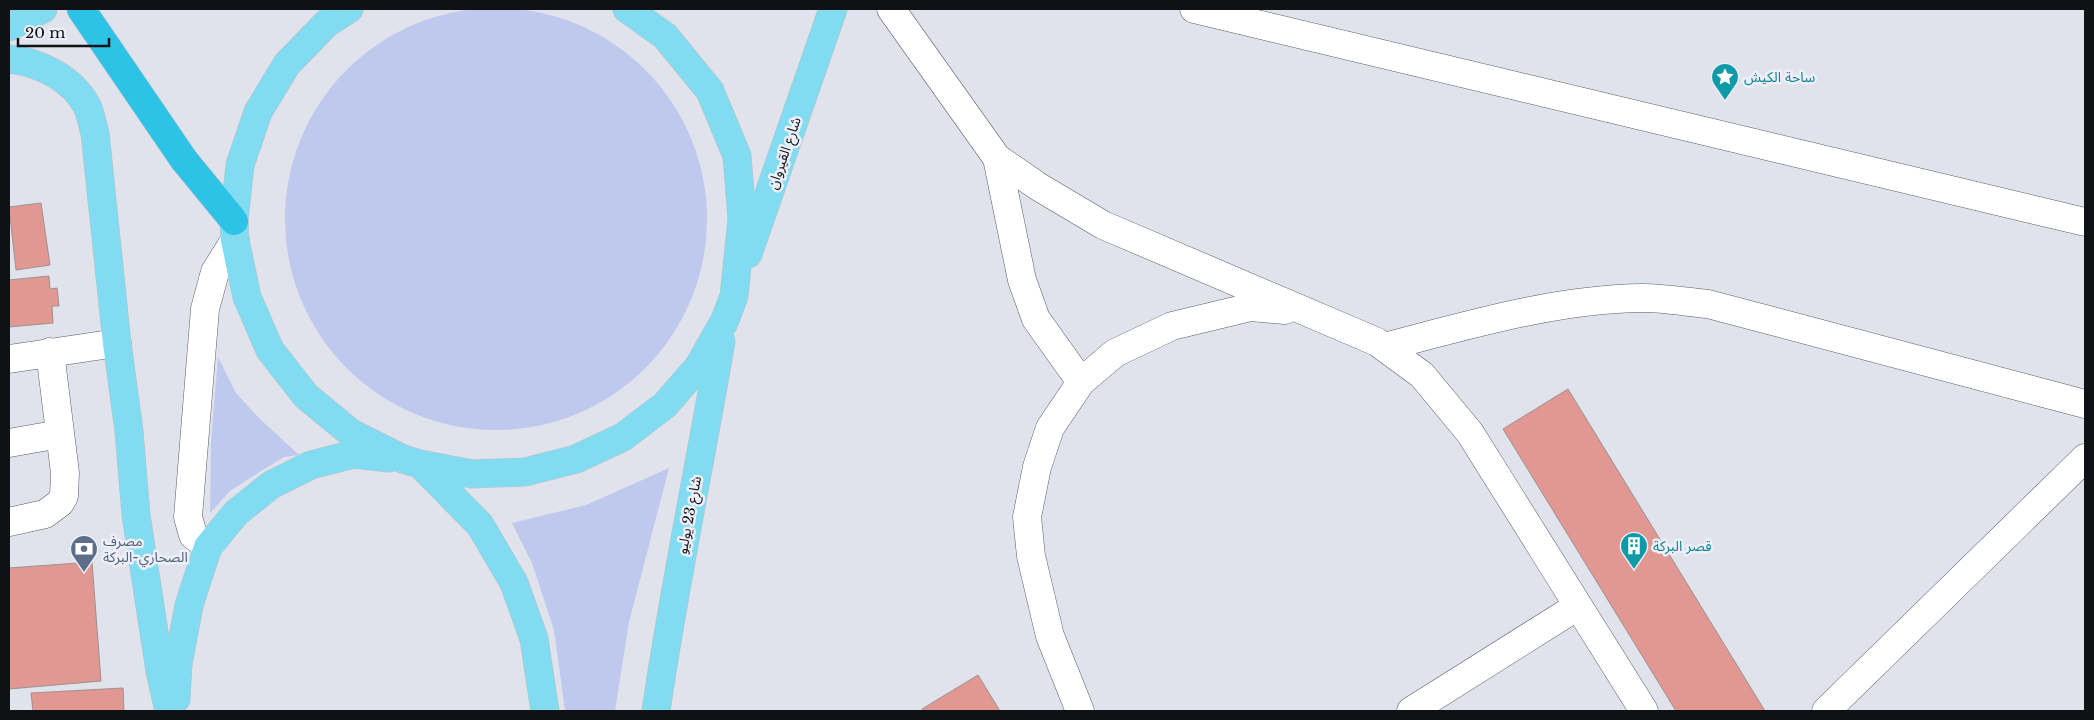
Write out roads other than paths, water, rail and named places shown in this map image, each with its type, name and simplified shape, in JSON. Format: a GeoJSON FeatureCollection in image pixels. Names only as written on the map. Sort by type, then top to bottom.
{"type":"FeatureCollection","features":[{"type":"Feature","properties":{"kind":"highway"},"geometry":{"type":"LineString","coordinates":[[81,9],[184,160],[235,230]]}},
{"type":"Feature","properties":{"kind":"main road"},"geometry":{"type":"LineString","coordinates":[[9,27],[43,9]]}},
{"type":"Feature","properties":{"kind":"main road"},"geometry":{"type":"LineString","coordinates":[[349,9],[326,24],[288,64],[258,112],[240,165],[235,230],[247,297],[270,350],[306,396],[351,433],[412,462],[480,525],[514,583],[534,639],[544,711]]}},
{"type":"Feature","properties":{"kind":"main road"},"geometry":{"type":"LineString","coordinates":[[175,711],[178,664],[189,605],[208,547],[236,512],[271,485],[311,465],[354,454],[412,462],[472,474],[524,472],[576,459],[623,437],[665,406],[699,366],[729,308],[742,219],[737,156],[710,91],[666,36],[627,9]]}},
{"type":"Feature","properties":{"kind":"main road","name":"شارع القيروان"},"geometry":{"type":"LineString","coordinates":[[729,308],[833,9]]}},
{"type":"Feature","properties":{"kind":"main road"},"geometry":{"type":"LineString","coordinates":[[9,59],[40,66],[58,76],[73,88],[87,106],[95,132],[117,343],[129,431],[136,515],[159,661],[169,711]]}},
{"type":"Feature","properties":{"kind":"main road","name":"شارع 23 يوليو"},"geometry":{"type":"LineString","coordinates":[[656,711],[676,583],[729,308]]}},
{"type":"Feature","properties":{"kind":"street"},"geometry":{"type":"LineString","coordinates":[[891,9],[996,158],[1103,225],[1378,342],[1422,375],[1470,433],[1644,711]]}},
{"type":"Feature","properties":{"kind":"street"},"geometry":{"type":"LineString","coordinates":[[1194,9],[2085,222]]}},
{"type":"Feature","properties":{"kind":"street"},"geometry":{"type":"LineString","coordinates":[[996,158],[1022,280],[1036,319],[1081,382]]}},
{"type":"Feature","properties":{"kind":"street"},"geometry":{"type":"LineString","coordinates":[[208,547],[193,535],[188,517],[202,337],[209,290],[235,230]]}},
{"type":"Feature","properties":{"kind":"street"},"geometry":{"type":"LineString","coordinates":[[1384,348],[1508,316],[1571,304],[1643,298],[1708,304],[2085,404]]}},
{"type":"Feature","properties":{"kind":"street"},"geometry":{"type":"LineString","coordinates":[[1080,711],[1050,636],[1031,556],[1027,517],[1037,467],[1050,428],[1081,382],[1116,353],[1172,326],[1251,307],[1310,312]]}},
{"type":"Feature","properties":{"kind":"street"},"geometry":{"type":"LineString","coordinates":[[9,359],[117,343]]}},
{"type":"Feature","properties":{"kind":"street"},"geometry":{"type":"LineString","coordinates":[[9,522],[45,514],[60,503],[64,496],[65,485],[50,352]]}},
{"type":"Feature","properties":{"kind":"street"},"geometry":{"type":"LineString","coordinates":[[9,443],[60,434]]}},
{"type":"Feature","properties":{"kind":"street"},"geometry":{"type":"LineString","coordinates":[[1826,711],[2085,458]]}},
{"type":"Feature","properties":{"kind":"street"},"geometry":{"type":"LineString","coordinates":[[1411,711],[1578,606]]}},
{"type":"Feature","properties":{"kind":"place","name":"ساحة الكيش"},"geometry":{"type":"Point","coordinates":[1725,101]}},
{"type":"Feature","properties":{"kind":"place","name":"قصر البركة"},"geometry":{"type":"Point","coordinates":[1634,570]}},
{"type":"Feature","properties":{"kind":"place","name":"مصرف الصحاري-البركة"},"geometry":{"type":"Point","coordinates":[84,573]}}]}
